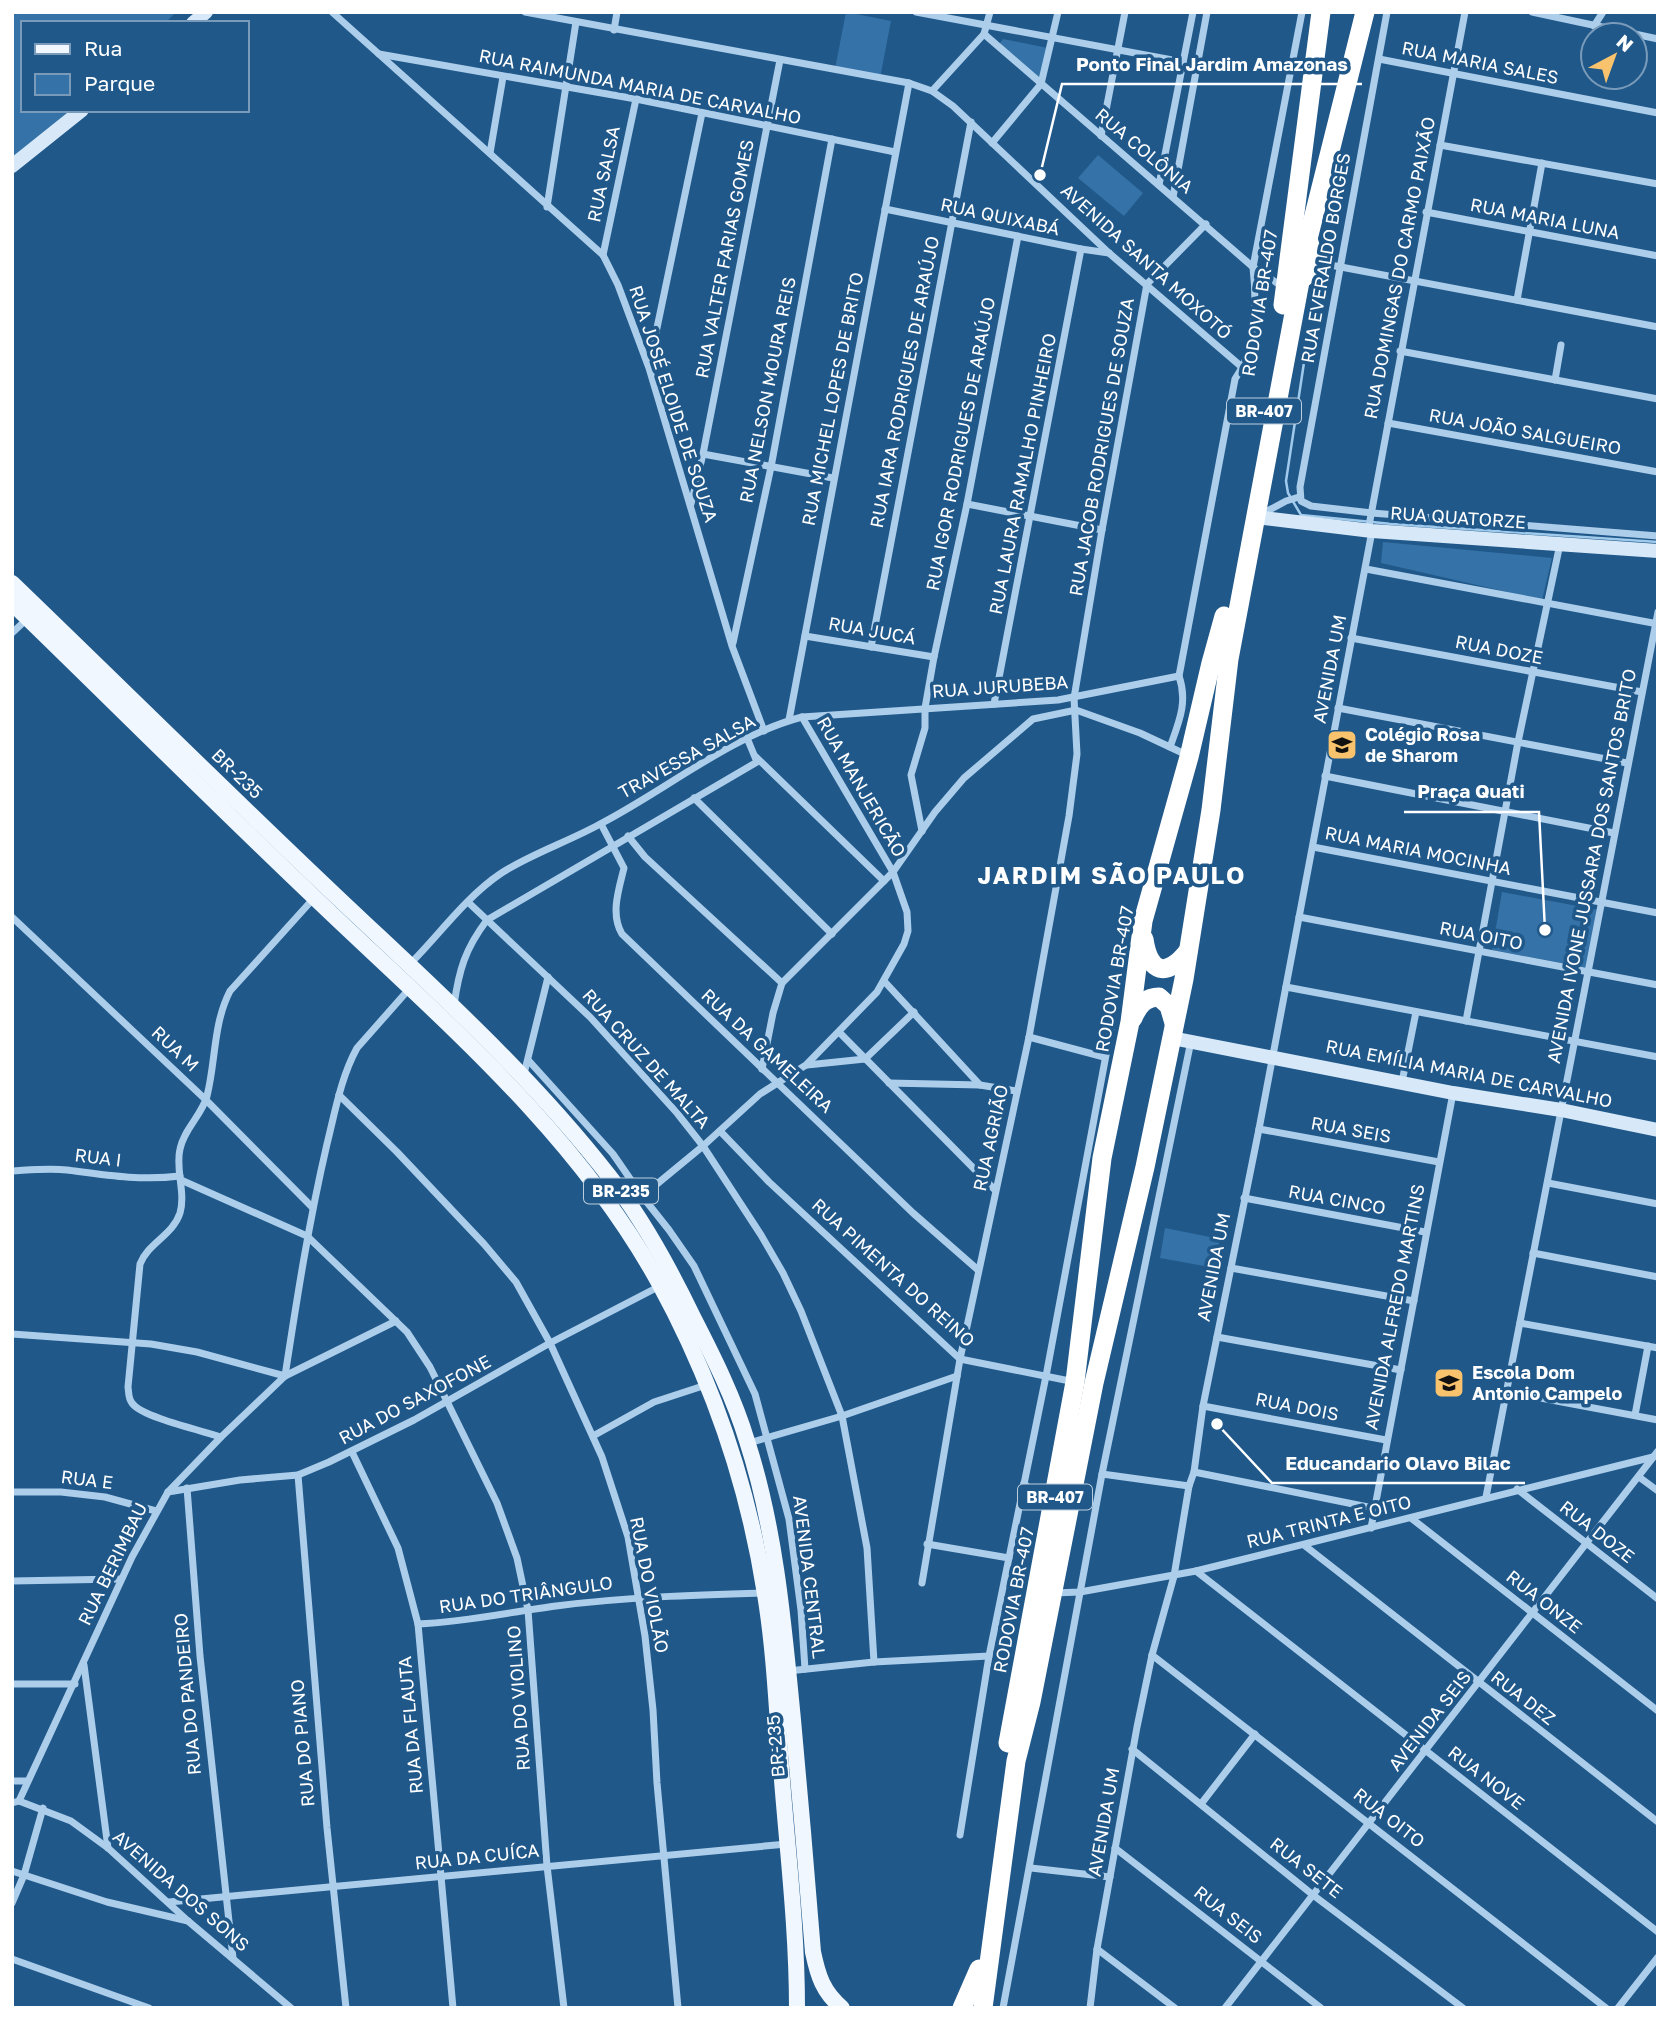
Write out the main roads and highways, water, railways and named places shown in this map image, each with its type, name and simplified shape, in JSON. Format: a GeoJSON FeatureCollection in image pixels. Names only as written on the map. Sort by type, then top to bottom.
{"type":"FeatureCollection","features":[{"type":"Feature","properties":{"kind":"highway","name":"RODOVIA BR-407"},"geometry":{"type":"LineString","coordinates":[[983,2008],[1011,1792],[1094,1383],[1145,1167],[1182,1035],[1188,951],[1213,799],[1229,659],[1297,276],[1321,12]]}},
{"type":"Feature","properties":{"kind":"highway","name":"RODOVIA BR-407"},"geometry":{"type":"LineString","coordinates":[[979,1969],[993,1834],[1075,1382],[1121,1023],[1143,921],[1189,757],[1211,663],[1222,632],[1297,276],[1365,12]]}},
{"type":"Feature","properties":{"kind":"highway"},"geometry":{"type":"LineString","coordinates":[[1297,276],[1332,266],[1312,252],[1308,239]]}},
{"type":"Feature","properties":{"kind":"highway"},"geometry":{"type":"LineString","coordinates":[[1143,921],[1146,951],[1156,967],[1169,969],[1179,963],[1188,951]]}},
{"type":"Feature","properties":{"kind":"highway"},"geometry":{"type":"LineString","coordinates":[[1121,1023],[1149,998],[1159,997],[1169,1006],[1182,1035]]}},
{"type":"Feature","properties":{"kind":"highway"},"geometry":{"type":"LineString","coordinates":[[962,2008],[979,1969]]}},
{"type":"Feature","properties":{"kind":"highway"},"geometry":{"type":"LineString","coordinates":[[972,2008],[979,1969]]}},
{"type":"Feature","properties":{"kind":"main road","name":"BR-235"},"geometry":{"type":"LineString","coordinates":[[12,583],[410,964],[523,1078],[556,1112],[605,1183],[620,1219],[660,1285],[707,1385],[732,1449],[743,1489],[765,1593],[788,1844],[797,2008]]}},
{"type":"Feature","properties":{"kind":"main road","name":"BR-235"},"geometry":{"type":"LineString","coordinates":[[12,603],[314,898],[411,988],[605,1183],[636,1201],[712,1353],[748,1443],[766,1519],[784,1623],[797,1670],[813,1952],[820,1982],[832,2000],[842,2008]]}},
{"type":"Feature","properties":{"kind":"waterway"},"geometry":{"type":"LineString","coordinates":[[1305,356],[1286,481],[1288,493],[1301,515],[1392,524],[1658,542]]}},
{"type":"Feature","properties":{"kind":"place","name":"Ponto Final Jardim Amazonas"},"geometry":{"type":"Point","coordinates":[1040,175]}},
{"type":"Feature","properties":{"kind":"place","name":"Colégio Rosa de Sharom"},"geometry":{"type":"Point","coordinates":[1342,745]}},
{"type":"Feature","properties":{"kind":"place","name":"Praça Quati"},"geometry":{"type":"Point","coordinates":[1545,930]}},
{"type":"Feature","properties":{"kind":"place","name":"Escola Dom Antonio Campelo"},"geometry":{"type":"Point","coordinates":[1449,1383]}},
{"type":"Feature","properties":{"kind":"place","name":"Educandario Olavo Bilac"},"geometry":{"type":"Point","coordinates":[1217,1424]}},
{"type":"Feature","properties":{"kind":"district","name":"JARDIM SÃO PAULO"},"geometry":{"type":"Point","coordinates":[1112,876]}}]}
